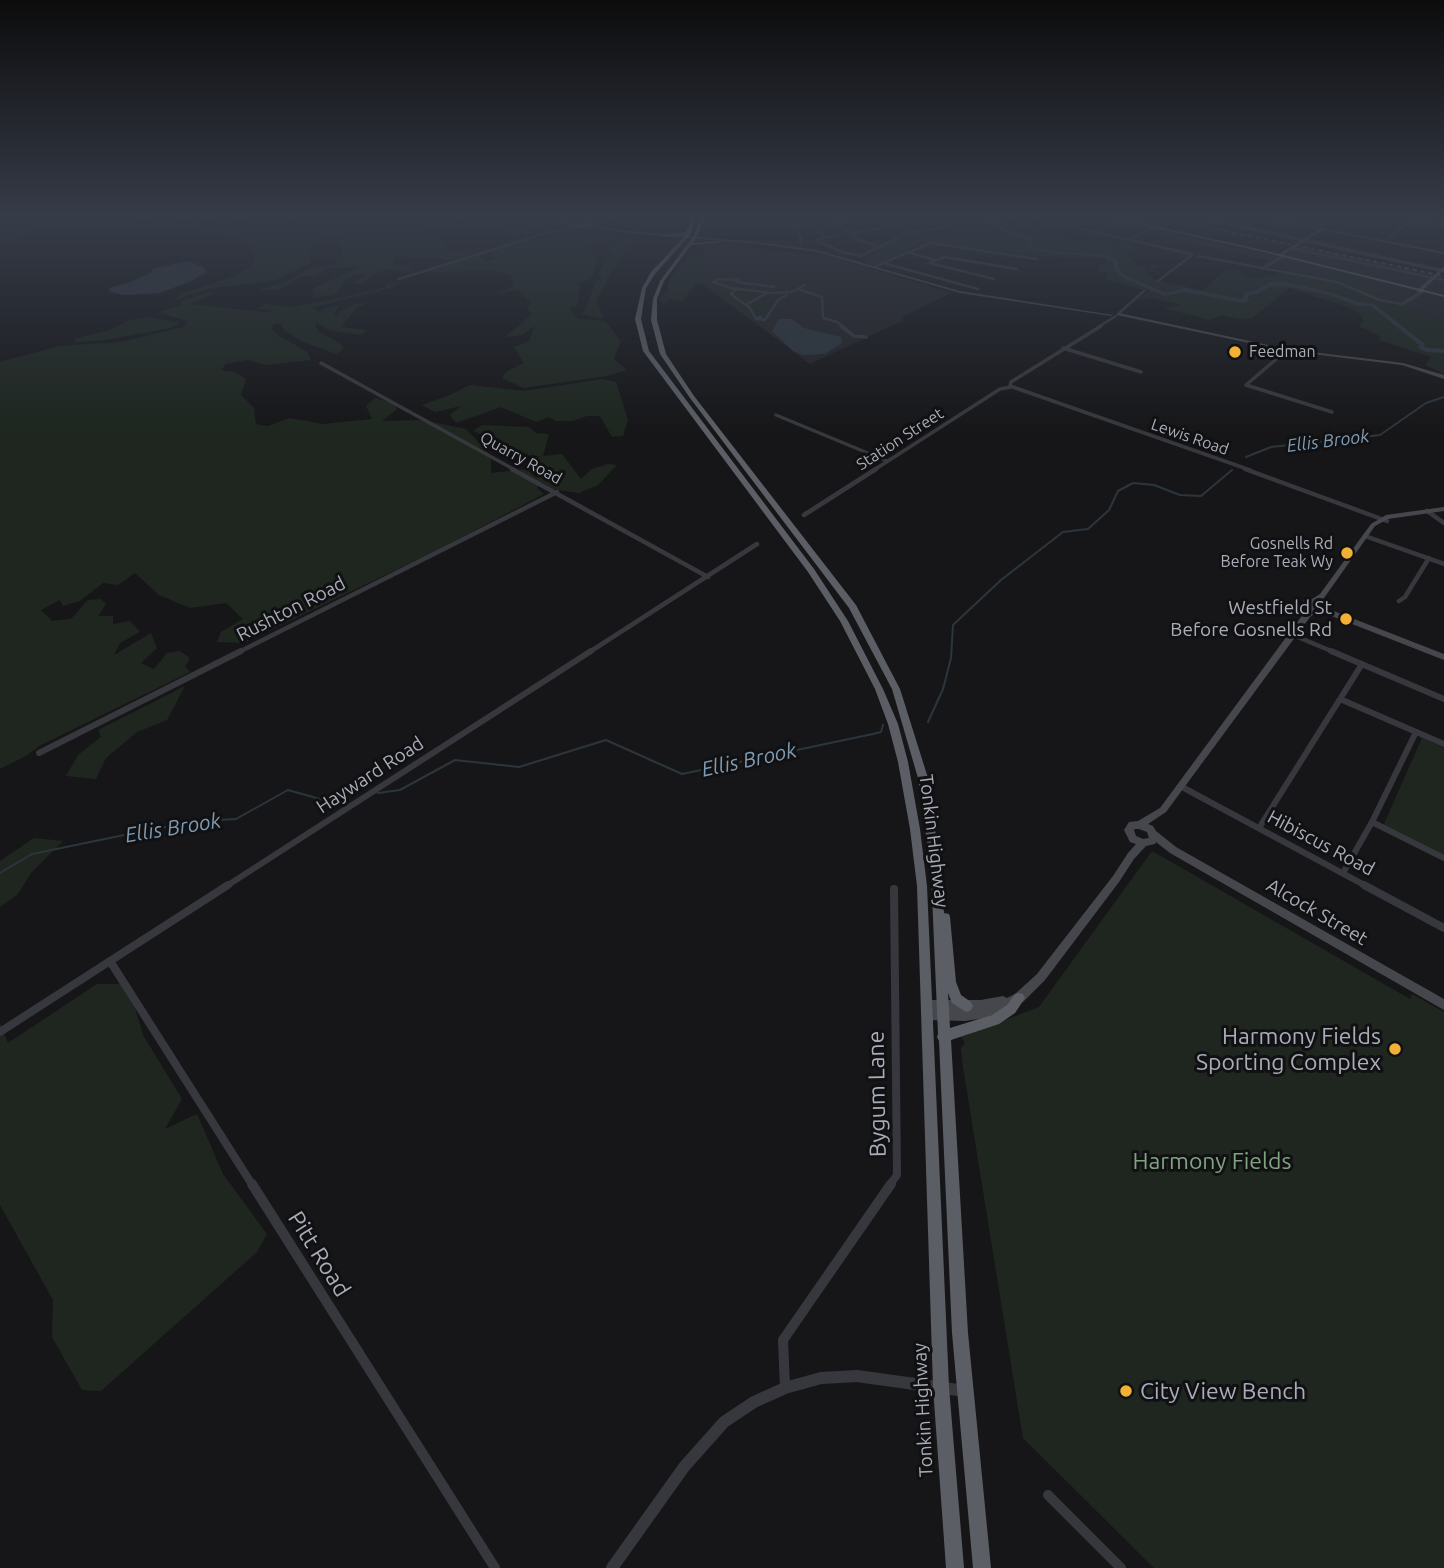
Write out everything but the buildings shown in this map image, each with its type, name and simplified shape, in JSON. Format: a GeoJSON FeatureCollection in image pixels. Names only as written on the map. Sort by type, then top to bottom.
{"type":"FeatureCollection","features":[{"type":"Feature","properties":{"kind":"highway","name":"Tonkin Highway"},"geometry":{"type":"LineString","coordinates":[[644,288],[638,319],[643,344],[659,370],[832,602],[862,652],[879,689],[900,749],[915,829],[922,886],[941,1387],[955,1568]]}},
{"type":"Feature","properties":{"kind":"highway","name":"Tonkin Highway"},"geometry":{"type":"LineString","coordinates":[[659,288],[654,299],[653,320],[658,342],[685,387],[834,579],[884,661],[909,726],[923,778],[936,872],[943,1037],[965,1391],[982,1568]]}},
{"type":"Feature","properties":{"kind":"highway"},"geometry":{"type":"LineString","coordinates":[[1411,288],[1444,297]]}},
{"type":"Feature","properties":{"kind":"highway"},"geometry":{"type":"LineString","coordinates":[[936,872],[944,904],[950,982],[956,999],[967,1006]]}},
{"type":"Feature","properties":{"kind":"highway"},"geometry":{"type":"LineString","coordinates":[[943,1037],[995,1020],[1011,1009],[1019,998]]}},
{"type":"Feature","properties":{"kind":"main road"},"geometry":{"type":"LineString","coordinates":[[947,288],[1152,320],[1287,349],[1403,364],[1444,377]]}},
{"type":"Feature","properties":{"kind":"main road"},"geometry":{"type":"LineString","coordinates":[[1422,291],[1425,288]]}},
{"type":"Feature","properties":{"kind":"main road"},"geometry":{"type":"LineString","coordinates":[[1131,856],[1130,827],[1157,816],[1182,787],[1317,606],[1365,536],[1386,519],[1444,509]]}},
{"type":"Feature","properties":{"kind":"main road"},"geometry":{"type":"LineString","coordinates":[[1317,606],[1444,657]]}},
{"type":"Feature","properties":{"kind":"main road"},"geometry":{"type":"LineString","coordinates":[[927,1010],[985,1013],[1019,998],[1041,977],[1131,856],[1145,843],[1152,841],[1157,816]]}},
{"type":"Feature","properties":{"kind":"main road","name":"Alcock Street"},"geometry":{"type":"LineString","coordinates":[[1140,825],[1173,850],[1444,1005]]}},
{"type":"Feature","properties":{"kind":"main road","name":"Alcock Street"},"geometry":{"type":"LineString","coordinates":[[1131,836],[1145,843],[1173,850]]}},
{"type":"Feature","properties":{"kind":"main road"},"geometry":{"type":"LineString","coordinates":[[943,1011],[1019,998]]}},
{"type":"Feature","properties":{"kind":"street"},"geometry":{"type":"LineString","coordinates":[[1354,288],[1380,300],[1402,304],[1422,291]]}},
{"type":"Feature","properties":{"kind":"street"},"geometry":{"type":"LineString","coordinates":[[792,292],[767,293],[736,289],[731,293],[746,305],[756,319],[765,320],[778,300],[798,289],[822,298],[823,318],[837,322],[854,336],[866,337]]}},
{"type":"Feature","properties":{"kind":"street","name":"Station Street"},"geometry":{"type":"LineString","coordinates":[[804,515],[1010,385],[1116,314],[1144,292]]}},
{"type":"Feature","properties":{"kind":"street"},"geometry":{"type":"LineString","coordinates":[[746,305],[767,293]]}},
{"type":"Feature","properties":{"kind":"street"},"geometry":{"type":"LineString","coordinates":[[756,319],[761,317]]}},
{"type":"Feature","properties":{"kind":"street"},"geometry":{"type":"LineString","coordinates":[[1063,348],[1141,372]]}},
{"type":"Feature","properties":{"kind":"street"},"geometry":{"type":"LineString","coordinates":[[1287,349],[1246,386],[1332,412]]}},
{"type":"Feature","properties":{"kind":"street","name":"Quarry Road"},"geometry":{"type":"LineString","coordinates":[[321,363],[708,577]]}},
{"type":"Feature","properties":{"kind":"street","name":"Lewis Road"},"geometry":{"type":"LineString","coordinates":[[1010,385],[1386,519]]}},
{"type":"Feature","properties":{"kind":"street"},"geometry":{"type":"LineString","coordinates":[[776,415],[887,461]]}},
{"type":"Feature","properties":{"kind":"street","name":"Rushton Road"},"geometry":{"type":"LineString","coordinates":[[39,753],[556,492]]}},
{"type":"Feature","properties":{"kind":"street"},"geometry":{"type":"LineString","coordinates":[[1424,512],[1444,523]]}},
{"type":"Feature","properties":{"kind":"street"},"geometry":{"type":"LineString","coordinates":[[1365,536],[1444,564]]}},
{"type":"Feature","properties":{"kind":"street","name":"Hayward Road"},"geometry":{"type":"LineString","coordinates":[[0,1032],[757,544]]}},
{"type":"Feature","properties":{"kind":"street"},"geometry":{"type":"LineString","coordinates":[[1399,601],[1405,597],[1429,558]]}},
{"type":"Feature","properties":{"kind":"street"},"geometry":{"type":"LineString","coordinates":[[1293,635],[1444,699]]}},
{"type":"Feature","properties":{"kind":"street"},"geometry":{"type":"LineString","coordinates":[[1259,828],[1362,664]]}},
{"type":"Feature","properties":{"kind":"street"},"geometry":{"type":"LineString","coordinates":[[1340,699],[1444,744]]}},
{"type":"Feature","properties":{"kind":"street"},"geometry":{"type":"LineString","coordinates":[[1343,873],[1372,822],[1416,732]]}},
{"type":"Feature","properties":{"kind":"street","name":"Hibiscus Road"},"geometry":{"type":"LineString","coordinates":[[1182,787],[1444,928]]}},
{"type":"Feature","properties":{"kind":"street"},"geometry":{"type":"LineString","coordinates":[[1372,822],[1444,858]]}},
{"type":"Feature","properties":{"kind":"street","name":"Bygum Lane"},"geometry":{"type":"LineString","coordinates":[[785,1388],[783,1340],[897,1175],[894,889]]}},
{"type":"Feature","properties":{"kind":"street","name":"Pitt Road"},"geometry":{"type":"LineString","coordinates":[[110,961],[495,1568]]}},
{"type":"Feature","properties":{"kind":"street"},"geometry":{"type":"LineString","coordinates":[[612,1568],[684,1467],[724,1422],[754,1402],[785,1388],[821,1378],[857,1376],[965,1391]]}},
{"type":"Feature","properties":{"kind":"street"},"geometry":{"type":"LineString","coordinates":[[1048,1495],[1121,1568]]}},
{"type":"Feature","properties":{"kind":"shaded area"},"geometry":{"type":"Polygon","coordinates":[[[109,288],[172,288],[160,293],[123,295],[109,291],[109,288]]]}},
{"type":"Feature","properties":{"kind":"shaded area"},"geometry":{"type":"Polygon","coordinates":[[[708,288],[935,288],[951,293],[902,317],[904,320],[810,364],[708,288]]]}},
{"type":"Feature","properties":{"kind":"shaded area"},"geometry":{"type":"Polygon","coordinates":[[[1444,288],[1444,321],[1386,299],[1383,294],[1364,289],[1444,288]]]}},
{"type":"Feature","properties":{"kind":"shaded area"},"geometry":{"type":"Polygon","coordinates":[[[779,319],[792,319],[804,328],[841,337],[842,343],[825,354],[803,355],[793,351],[772,331],[779,319]]]}},
{"type":"Feature","properties":{"kind":"green space"},"geometry":{"type":"Polygon","coordinates":[[[199,288],[210,288],[174,300],[179,295],[199,288]]]}},
{"type":"Feature","properties":{"kind":"green space"},"geometry":{"type":"Polygon","coordinates":[[[264,288],[281,288],[278,290],[257,290],[264,288]]]}},
{"type":"Feature","properties":{"kind":"green space"},"geometry":{"type":"Polygon","coordinates":[[[340,288],[335,295],[311,298],[315,293],[311,289],[340,288]]]}},
{"type":"Feature","properties":{"kind":"green space"},"geometry":{"type":"Polygon","coordinates":[[[389,288],[311,308],[320,312],[340,305],[334,314],[336,317],[340,311],[354,304],[368,303],[357,307],[341,327],[367,330],[361,335],[329,330],[316,322],[315,326],[319,332],[340,343],[344,349],[336,354],[303,342],[284,330],[281,324],[273,324],[272,330],[308,352],[311,360],[267,365],[247,360],[226,364],[221,370],[234,372],[246,379],[241,395],[254,408],[256,424],[268,426],[290,418],[323,424],[372,419],[366,406],[375,398],[397,404],[396,410],[382,421],[423,420],[466,429],[487,451],[491,460],[491,473],[527,469],[536,478],[542,469],[523,459],[542,456],[531,456],[473,431],[482,425],[529,427],[536,433],[549,434],[543,456],[562,454],[581,479],[592,469],[608,464],[617,465],[598,485],[579,493],[552,489],[542,482],[537,488],[544,494],[435,551],[244,643],[217,642],[221,632],[243,619],[226,603],[190,608],[159,595],[135,573],[118,585],[103,583],[80,601],[63,606],[60,600],[41,610],[52,621],[71,619],[88,600],[101,599],[106,604],[98,616],[113,616],[113,624],[130,621],[140,632],[120,643],[114,655],[151,633],[157,648],[141,663],[154,669],[167,653],[180,651],[190,658],[185,667],[190,672],[41,745],[0,769],[0,362],[59,346],[120,342],[184,327],[187,321],[157,312],[182,305],[180,303],[183,300],[207,293],[215,293],[190,304],[273,313],[270,310],[257,309],[265,304],[293,307],[389,288]]]}},
{"type":"Feature","properties":{"kind":"green space"},"geometry":{"type":"Polygon","coordinates":[[[508,288],[580,288],[577,306],[569,308],[578,319],[605,321],[621,341],[614,359],[627,370],[607,376],[524,388],[502,378],[506,372],[524,363],[514,347],[529,341],[535,325],[523,335],[505,337],[531,315],[527,307],[531,303],[519,290],[493,294],[508,288]]]}},
{"type":"Feature","properties":{"kind":"green space"},"geometry":{"type":"Polygon","coordinates":[[[593,288],[603,288],[596,302],[603,315],[601,319],[583,314],[593,288]]]}},
{"type":"Feature","properties":{"kind":"green space"},"geometry":{"type":"Polygon","coordinates":[[[693,288],[682,302],[669,299],[663,305],[659,299],[668,290],[693,288]]]}},
{"type":"Feature","properties":{"kind":"green space"},"geometry":{"type":"Polygon","coordinates":[[[713,288],[763,291],[759,297],[774,300],[770,313],[764,316],[746,314],[713,288]]]}},
{"type":"Feature","properties":{"kind":"green space"},"geometry":{"type":"Polygon","coordinates":[[[1138,288],[1289,288],[1252,318],[1221,315],[1210,320],[1163,308],[1181,306],[1178,304],[1152,298],[1137,300],[1149,291],[1138,288]]]}},
{"type":"Feature","properties":{"kind":"green space"},"geometry":{"type":"Polygon","coordinates":[[[1290,288],[1365,288],[1444,321],[1444,374],[1425,365],[1431,357],[1379,340],[1381,337],[1359,326],[1364,321],[1359,313],[1349,307],[1290,288]]]}},
{"type":"Feature","properties":{"kind":"green space"},"geometry":{"type":"Polygon","coordinates":[[[150,317],[180,323],[171,328],[105,340],[76,342],[74,339],[110,330],[130,320],[150,317]]]}},
{"type":"Feature","properties":{"kind":"green space"},"geometry":{"type":"Polygon","coordinates":[[[603,379],[616,382],[628,420],[623,436],[612,437],[600,416],[587,416],[572,421],[556,421],[549,417],[536,422],[501,407],[456,423],[450,415],[461,406],[435,412],[422,405],[470,385],[524,391],[603,379]]]}},
{"type":"Feature","properties":{"kind":"green space"},"geometry":{"type":"Polygon","coordinates":[[[185,686],[167,720],[137,732],[106,758],[96,779],[66,776],[78,755],[101,737],[98,730],[185,686]]]}},
{"type":"Feature","properties":{"kind":"green space"},"geometry":{"type":"Polygon","coordinates":[[[1422,738],[1444,748],[1444,856],[1383,826],[1422,738]]]}},
{"type":"Feature","properties":{"kind":"green space"},"geometry":{"type":"Polygon","coordinates":[[[34,838],[63,841],[31,873],[18,894],[0,907],[0,861],[34,838]]]}},
{"type":"Feature","properties":{"kind":"green space","name":"Harmony Fields"},"geometry":{"type":"Polygon","coordinates":[[[1152,851],[1410,999],[1412,994],[1444,1012],[1444,1568],[1154,1568],[1023,1438],[963,1067],[961,1048],[965,1043],[961,1037],[1039,1007],[1152,851]]]}},
{"type":"Feature","properties":{"kind":"green space"},"geometry":{"type":"Polygon","coordinates":[[[97,984],[128,984],[143,1035],[182,1099],[165,1129],[197,1114],[223,1174],[267,1234],[257,1252],[101,1391],[82,1390],[52,1337],[53,1300],[0,1205],[0,1023],[8,1043],[97,984]]]}},
{"type":"Feature","properties":{"kind":"waterway"},"geometry":{"type":"LineString","coordinates":[[1149,288],[1166,295],[1185,290],[1244,301],[1247,300],[1244,298],[1247,293],[1255,293],[1264,288]]}},
{"type":"Feature","properties":{"kind":"waterway"},"geometry":{"type":"LineString","coordinates":[[1304,288],[1358,304],[1372,305],[1423,345],[1420,347],[1444,351]]}},
{"type":"Feature","properties":{"kind":"waterway","name":"Ellis Brook"},"geometry":{"type":"LineString","coordinates":[[1246,457],[1271,447],[1380,435],[1426,403],[1444,397]]}},
{"type":"Feature","properties":{"kind":"waterway","name":"Ellis Brook"},"geometry":{"type":"LineString","coordinates":[[928,722],[943,689],[951,658],[953,625],[1001,580],[1063,532],[1088,529],[1109,510],[1118,491],[1133,483],[1154,485],[1180,495],[1201,496],[1232,470]]}},
{"type":"Feature","properties":{"kind":"waterway","name":"Ellis Brook"},"geometry":{"type":"LineString","coordinates":[[378,793],[400,790],[455,760],[519,767],[606,740],[682,774],[873,734],[881,732],[883,725]]}},
{"type":"Feature","properties":{"kind":"waterway","name":"Ellis Brook"},"geometry":{"type":"LineString","coordinates":[[0,873],[32,854],[163,827],[180,828],[198,821],[236,819],[288,790],[327,801],[341,793]]}},
{"type":"Feature","properties":{"kind":"place","name":"Feedman"},"geometry":{"type":"Point","coordinates":[1235,352]}},
{"type":"Feature","properties":{"kind":"place","name":"Gosnells Rd Before Teak Wy"},"geometry":{"type":"Point","coordinates":[1347,553]}},
{"type":"Feature","properties":{"kind":"place","name":"Westfield St Before Gosnells Rd"},"geometry":{"type":"Point","coordinates":[1346,619]}},
{"type":"Feature","properties":{"kind":"place","name":"Harmony Fields Sporting Complex"},"geometry":{"type":"Point","coordinates":[1395,1049]}},
{"type":"Feature","properties":{"kind":"place","name":"City View Bench"},"geometry":{"type":"Point","coordinates":[1126,1391]}}]}
